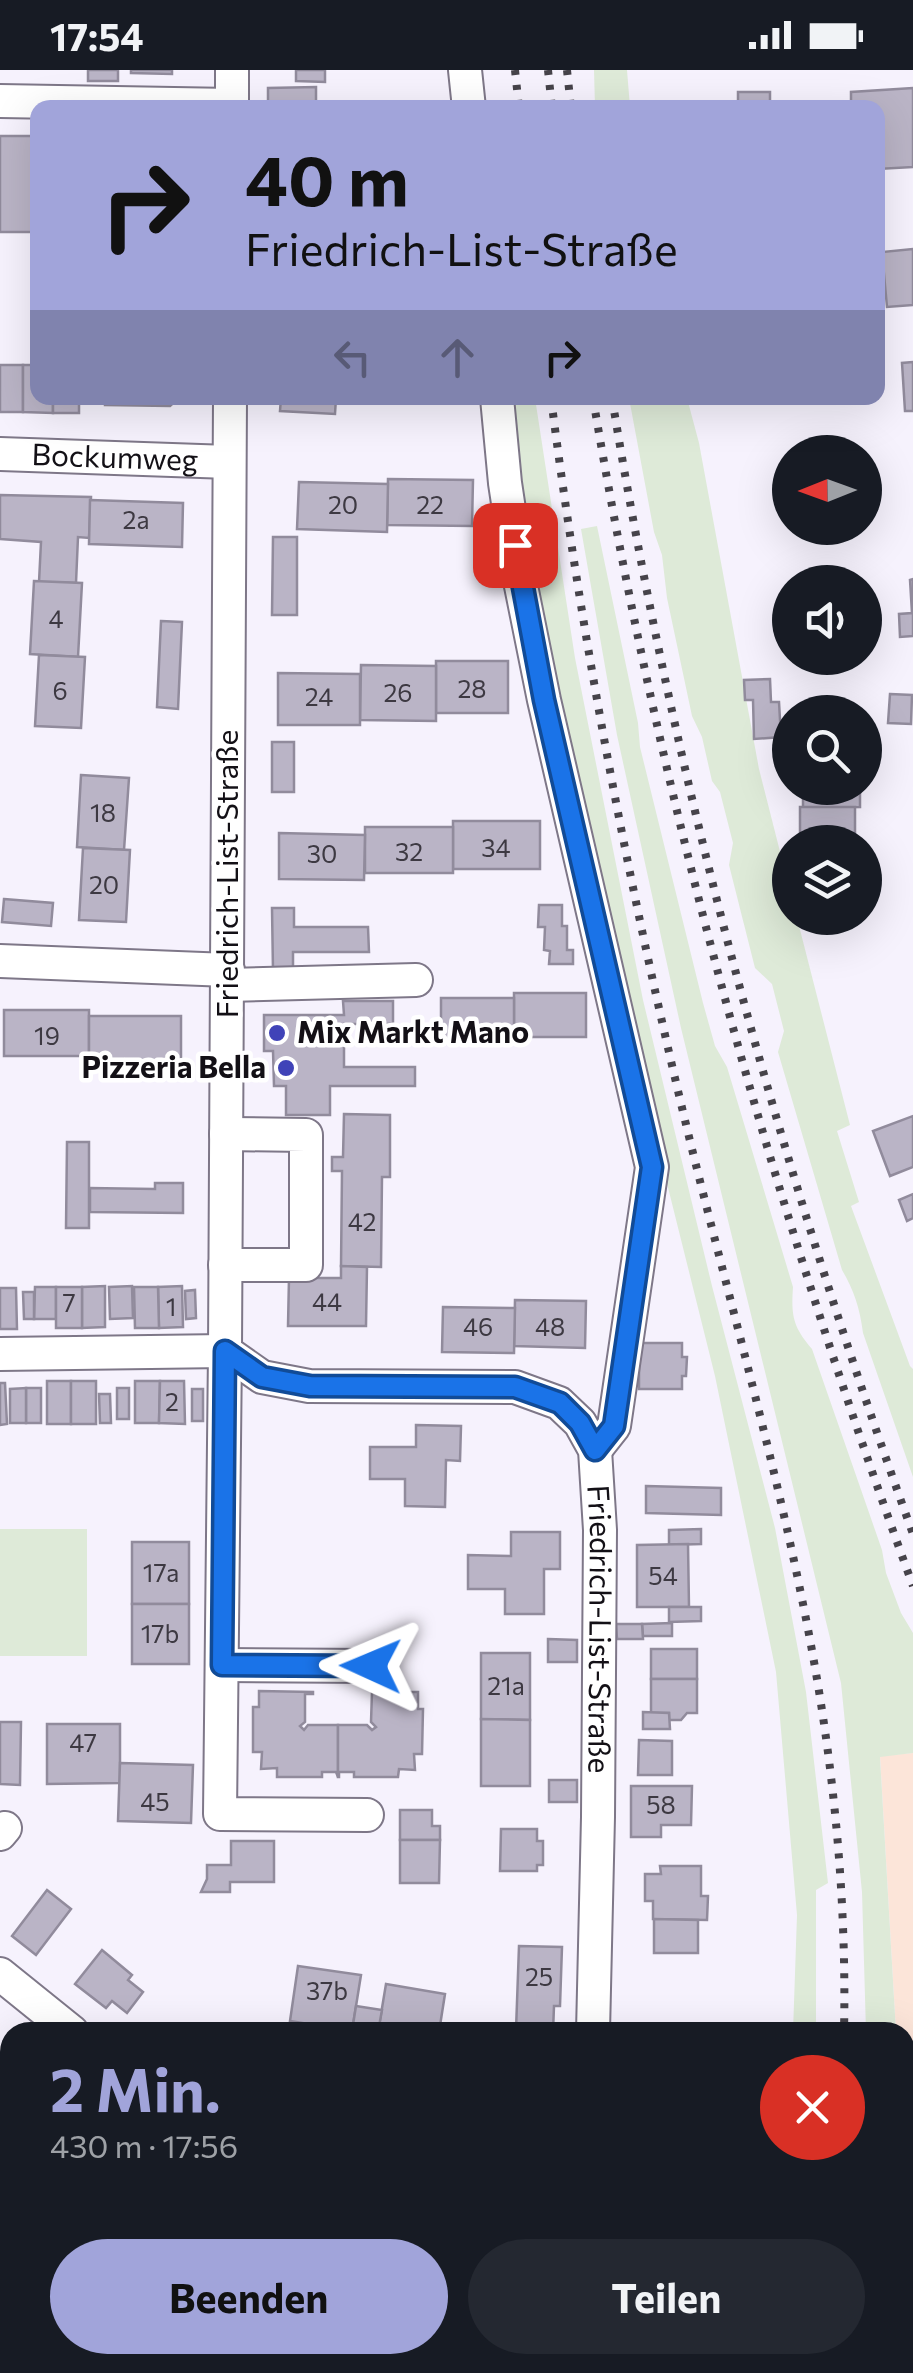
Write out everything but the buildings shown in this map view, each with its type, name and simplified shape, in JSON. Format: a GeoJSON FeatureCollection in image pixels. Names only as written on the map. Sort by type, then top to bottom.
{"type":"FeatureCollection","features":[{"type":"Feature","properties":{"kind":"street"},"geometry":{"type":"LineString","coordinates":[[232,70],[232,100]]}},
{"type":"Feature","properties":{"kind":"street"},"geometry":{"type":"LineString","coordinates":[[466,70],[468,100]]}},
{"type":"Feature","properties":{"kind":"street"},"geometry":{"type":"LineString","coordinates":[[0,101],[30,102]]}},
{"type":"Feature","properties":{"kind":"street","name":"Friedrich-List-Straße"},"geometry":{"type":"LineString","coordinates":[[230,405],[220,1814],[367,1815]]}},
{"type":"Feature","properties":{"kind":"street"},"geometry":{"type":"LineString","coordinates":[[498,405],[516,557],[544,700],[652,1167],[614,1426],[595,1450]]}},
{"type":"Feature","properties":{"kind":"street","name":"Bockumweg"},"geometry":{"type":"LineString","coordinates":[[0,454],[229,462]]}},
{"type":"Feature","properties":{"kind":"street"},"geometry":{"type":"LineString","coordinates":[[0,961],[228,978],[416,980]]}},
{"type":"Feature","properties":{"kind":"street"},"geometry":{"type":"LineString","coordinates":[[225,1265],[306,1266],[306,1136],[226,1134]]}},
{"type":"Feature","properties":{"kind":"street"},"geometry":{"type":"LineString","coordinates":[[0,1354],[225,1351]]}},
{"type":"Feature","properties":{"kind":"street","name":"Friedrich-List-Straße"},"geometry":{"type":"LineString","coordinates":[[225,1351],[262,1377],[310,1386],[515,1387],[560,1403],[580,1423],[595,1450],[600,1549],[592,2022]]}},
{"type":"Feature","properties":{"kind":"street"},"geometry":{"type":"LineString","coordinates":[[222,1665],[371,1666]]}},
{"type":"Feature","properties":{"kind":"street"},"geometry":{"type":"LineString","coordinates":[[0,1974],[60,2022]]}},
{"type":"Feature","properties":{"kind":"shaded area"},"geometry":{"type":"Polygon","coordinates":[[[913,1753],[913,2022],[895,2022],[880,1756],[913,1753]]]}},
{"type":"Feature","properties":{"kind":"green space"},"geometry":{"type":"Polygon","coordinates":[[[594,70],[627,70],[629,100],[595,100],[594,70]]]}},
{"type":"Feature","properties":{"kind":"green space"},"geometry":{"type":"Polygon","coordinates":[[[506,405],[536,405],[575,658],[643,1000],[775,1528],[806,1692],[828,1883],[816,1890],[816,2022],[793,2022],[797,1915],[776,1672],[715,1376],[621,999],[534,614],[506,405]]]}},
{"type":"Feature","properties":{"kind":"green space"},"geometry":{"type":"Polygon","coordinates":[[[630,405],[689,405],[699,443],[759,769],[773,825],[772,935],[801,935],[850,1125],[837,1131],[859,1202],[851,1206],[913,1369],[913,1477],[863,1333],[856,1300],[842,1270],[778,1052],[784,1031],[772,984],[755,968],[729,865],[733,843],[720,792],[712,781],[702,737],[692,716],[662,555],[654,532],[630,405]]]}},
{"type":"Feature","properties":{"kind":"green space"},"geometry":{"type":"Polygon","coordinates":[[[597,526],[640,747],[703,1003],[715,1046],[727,1067],[793,1287],[795,1321],[812,1349],[882,1550],[886,1573],[913,1633],[913,1753],[880,1757],[895,2022],[866,2022],[862,1892],[841,1683],[681,1028],[617,735],[581,529],[597,526]]]}},
{"type":"Feature","properties":{"kind":"green space"},"geometry":{"type":"Polygon","coordinates":[[[0,1529],[87,1529],[87,1656],[0,1656],[0,1529]]]}},
{"type":"Feature","properties":{"kind":"railway"},"geometry":{"type":"LineString","coordinates":[[515,70],[518,100]]}},
{"type":"Feature","properties":{"kind":"railway"},"geometry":{"type":"LineString","coordinates":[[548,70],[551,100]]}},
{"type":"Feature","properties":{"kind":"railway"},"geometry":{"type":"LineString","coordinates":[[567,70],[570,100]]}},
{"type":"Feature","properties":{"kind":"railway"},"geometry":{"type":"LineString","coordinates":[[552,405],[594,680],[648,960],[779,1492],[814,1661],[830,1766],[840,1873],[844,2022]]}},
{"type":"Feature","properties":{"kind":"railway"},"geometry":{"type":"LineString","coordinates":[[594,405],[652,701],[725,1000],[813,1294],[913,1586]]}},
{"type":"Feature","properties":{"kind":"railway"},"geometry":{"type":"LineString","coordinates":[[613,405],[667,687],[736,973],[818,1255],[913,1534]]}},
{"type":"Feature","properties":{"kind":"place","name":"Mix Markt Mano"},"geometry":{"type":"Point","coordinates":[277,1033]}},
{"type":"Feature","properties":{"kind":"place","name":"Pizzeria Bella"},"geometry":{"type":"Point","coordinates":[286,1068]}},
{"type":"Feature","properties":{"kind":"route"},"geometry":{"type":"LineString","coordinates":[[371,1666],[222,1665],[225,1351],[262,1377],[310,1386],[515,1387],[560,1403],[580,1423],[595,1450],[614,1426],[652,1167],[568,809],[515,545]]}}]}
